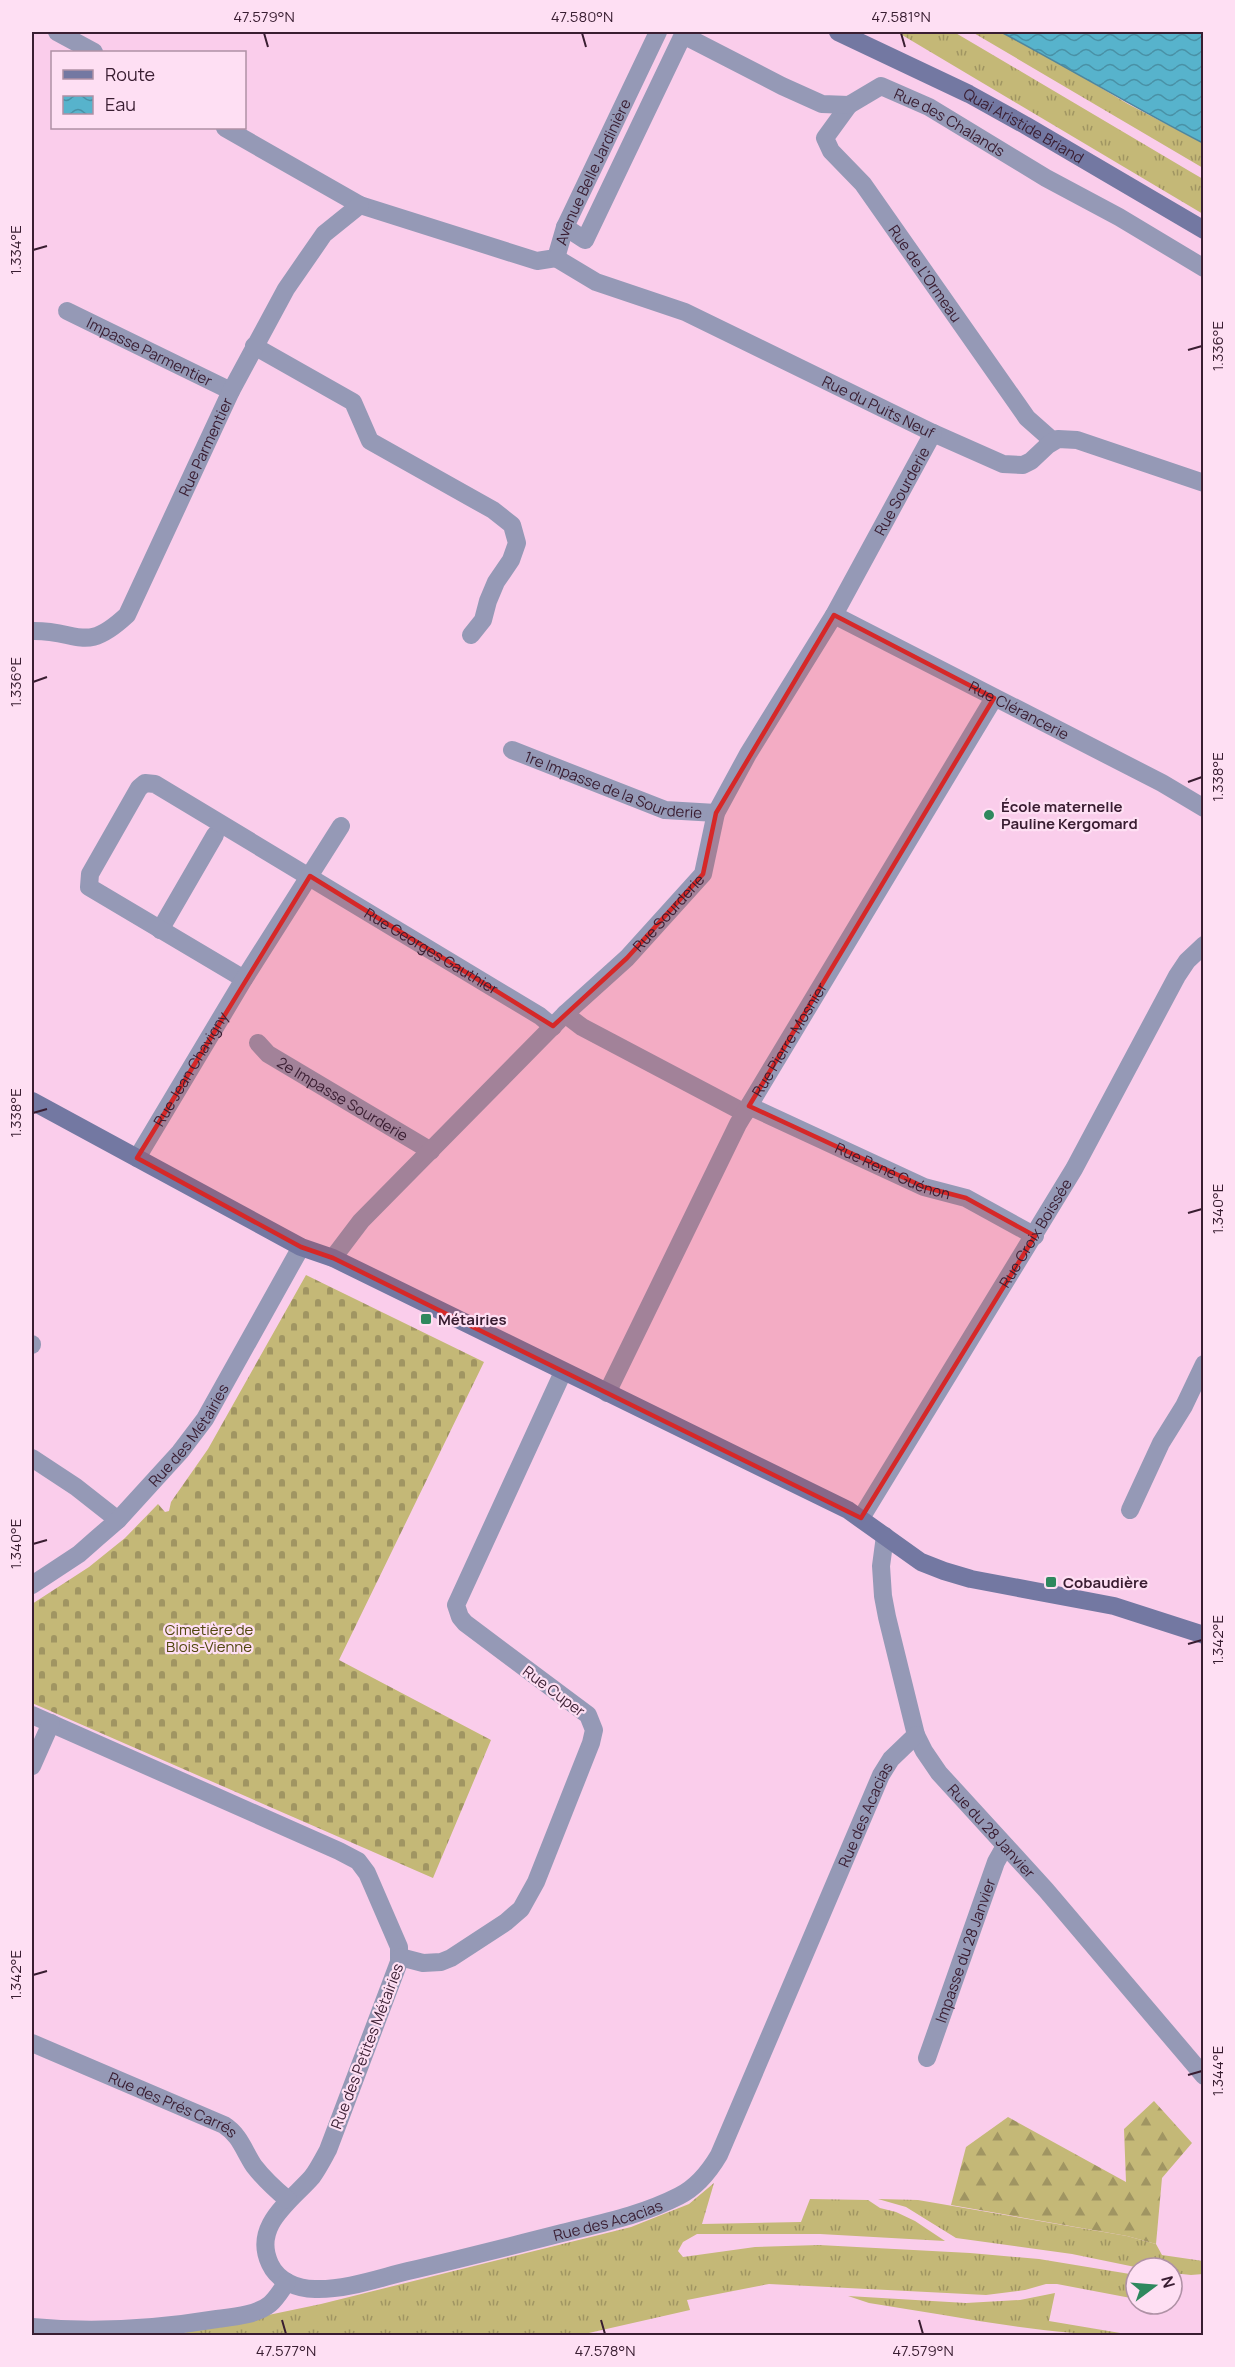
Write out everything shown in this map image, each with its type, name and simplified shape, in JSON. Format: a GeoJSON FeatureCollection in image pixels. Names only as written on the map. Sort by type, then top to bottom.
{"type":"FeatureCollection","features":[{"type":"Feature","properties":{"kind":"street"},"geometry":{"type":"LineString","coordinates":[[57,32],[92,51]]}},
{"type":"Feature","properties":{"kind":"street","name":"Avenue Belle Jardinière"},"geometry":{"type":"LineString","coordinates":[[227,129],[360,205],[537,261],[556,258],[565,227],[658,32]]}},
{"type":"Feature","properties":{"kind":"street","name":"Quai Aristide Briand"},"geometry":{"type":"LineString","coordinates":[[838,32],[969,94],[1203,230]]}},
{"type":"Feature","properties":{"kind":"street"},"geometry":{"type":"LineString","coordinates":[[565,227],[585,240],[683,35],[822,104],[849,105]]}},
{"type":"Feature","properties":{"kind":"street","name":"Rue des Chalands"},"geometry":{"type":"LineString","coordinates":[[849,105],[881,86],[929,107],[1046,178],[1203,268]]}},
{"type":"Feature","properties":{"kind":"street","name":"Rue de L'Ormeau"},"geometry":{"type":"LineString","coordinates":[[849,105],[825,138],[831,151],[863,184],[1028,418],[1053,441]]}},
{"type":"Feature","properties":{"kind":"street","name":"Rue Parmentier"},"geometry":{"type":"LineString","coordinates":[[32,631],[58,633],[83,639],[96,637],[115,626],[127,615],[231,391],[286,288],[324,234],[360,205]]}},
{"type":"Feature","properties":{"kind":"street","name":"Rue du Puits Neuf"},"geometry":{"type":"LineString","coordinates":[[556,258],[596,282],[685,312],[933,433],[1003,464],[1023,465],[1031,461],[1053,441]]}},
{"type":"Feature","properties":{"kind":"street","name":"Impasse Parmentier"},"geometry":{"type":"LineString","coordinates":[[67,311],[231,391]]}},
{"type":"Feature","properties":{"kind":"street"},"geometry":{"type":"LineString","coordinates":[[254,346],[353,402],[370,441],[493,510],[512,525],[517,543],[511,560],[496,582],[483,620],[471,635]]}},
{"type":"Feature","properties":{"kind":"street","name":"Rue Sourderie"},"geometry":{"type":"LineString","coordinates":[[333,1258],[361,1221],[559,1020],[627,958],[703,874],[716,813],[748,754],[834,615],[933,433]]}},
{"type":"Feature","properties":{"kind":"street"},"geometry":{"type":"LineString","coordinates":[[1053,441],[1063,438],[1077,441],[1203,483]]}},
{"type":"Feature","properties":{"kind":"street","name":"Rue Clérancerie"},"geometry":{"type":"LineString","coordinates":[[834,615],[1162,783],[1203,808]]}},
{"type":"Feature","properties":{"kind":"street"},"geometry":{"type":"LineString","coordinates":[[32,620],[58,633]]}},
{"type":"Feature","properties":{"kind":"street","name":"Rue Pierre Mosnier"},"geometry":{"type":"LineString","coordinates":[[607,1393],[747,1110],[994,698]]}},
{"type":"Feature","properties":{"kind":"street","name":"1re Impasse de la Sourderie"},"geometry":{"type":"LineString","coordinates":[[512,750],[665,810],[716,813]]}},
{"type":"Feature","properties":{"kind":"street","name":"Rue Georges Gauthier"},"geometry":{"type":"LineString","coordinates":[[160,930],[92,889],[89,883],[95,864],[139,788],[145,783],[155,784],[540,1016],[582,1027],[643,1060]]}},
{"type":"Feature","properties":{"kind":"street","name":"Rue Jean Chavigny"},"geometry":{"type":"LineString","coordinates":[[137,1158],[244,979],[341,826]]}},
{"type":"Feature","properties":{"kind":"street"},"geometry":{"type":"LineString","coordinates":[[215,835],[160,930],[244,979]]}},
{"type":"Feature","properties":{"kind":"street","name":"Rue Croix Boissée"},"geometry":{"type":"LineString","coordinates":[[861,1518],[1035,1236],[1111,1103],[1177,976],[1187,961],[1203,945]]}},
{"type":"Feature","properties":{"kind":"street","name":"2e Impasse Sourderie"},"geometry":{"type":"LineString","coordinates":[[258,1043],[268,1054],[431,1151]]}},
{"type":"Feature","properties":{"kind":"street","name":"Rue René Guénon"},"geometry":{"type":"LineString","coordinates":[[643,1060],[747,1110],[924,1187],[966,1198],[1035,1236]]}},
{"type":"Feature","properties":{"kind":"street"},"geometry":{"type":"LineString","coordinates":[[32,1101],[301,1247],[333,1258],[861,1518],[921,1562],[971,1579],[1114,1606],[1203,1635]]}},
{"type":"Feature","properties":{"kind":"street","name":"Rue des Métairies"},"geometry":{"type":"LineString","coordinates":[[32,1586],[79,1554],[118,1520],[180,1452],[205,1419],[301,1247]]}},
{"type":"Feature","properties":{"kind":"street"},"geometry":{"type":"LineString","coordinates":[[1130,1510],[1161,1443],[1184,1406],[1203,1364]]}},
{"type":"Feature","properties":{"kind":"street","name":"Rue Cuper"},"geometry":{"type":"LineString","coordinates":[[400,1957],[423,1963],[441,1962],[506,1923],[521,1909],[536,1882],[591,1743],[594,1730],[588,1715],[465,1623],[456,1605],[563,1372]]}},
{"type":"Feature","properties":{"kind":"street"},"geometry":{"type":"LineString","coordinates":[[32,1458],[76,1486],[118,1520]]}},
{"type":"Feature","properties":{"kind":"street","name":"Rue du 28 Janvier"},"geometry":{"type":"LineString","coordinates":[[885,1536],[881,1566],[883,1596],[916,1735],[935,1767],[1203,2076]]}},
{"type":"Feature","properties":{"kind":"street","name":"Rue des Petites Métairies"},"geometry":{"type":"LineString","coordinates":[[32,1715],[358,1861],[367,1873],[399,1947],[400,1957],[328,2150],[312,2177],[288,2200],[272,2220],[265,2241],[270,2264],[287,2282]]}},
{"type":"Feature","properties":{"kind":"street"},"geometry":{"type":"LineString","coordinates":[[32,1767],[51,1723]]}},
{"type":"Feature","properties":{"kind":"street","name":"Rue des Acacias"},"geometry":{"type":"LineString","coordinates":[[287,2282],[304,2288],[326,2289],[435,2265],[626,2217],[657,2207],[697,2184],[710,2170],[719,2155],[881,1775],[891,1759],[916,1735]]}},
{"type":"Feature","properties":{"kind":"street","name":"Impasse du 28 Janvier"},"geometry":{"type":"LineString","coordinates":[[927,2058],[996,1862],[1005,1846]]}},
{"type":"Feature","properties":{"kind":"street","name":"Rue des Prés Carrés"},"geometry":{"type":"LineString","coordinates":[[32,2043],[224,2125],[234,2132],[265,2179],[288,2200]]}},
{"type":"Feature","properties":{"kind":"street"},"geometry":{"type":"LineString","coordinates":[[32,2327],[80,2330],[149,2329],[227,2318],[252,2312],[270,2304],[287,2282]]}},
{"type":"Feature","properties":{"kind":"highlighted area"},"geometry":{"type":"Polygon","coordinates":[[[834,615],[994,698],[749,1106],[924,1187],[966,1198],[1035,1236],[861,1518],[333,1258],[301,1247],[137,1158],[310,876],[553,1026],[627,958],[703,874],[716,813],[834,615]]]}},
{"type":"Feature","properties":{"kind":"green space"},"geometry":{"type":"Polygon","coordinates":[[[897,32],[954,32],[1203,179],[1203,214],[897,32]]]}},
{"type":"Feature","properties":{"kind":"green space"},"geometry":{"type":"Polygon","coordinates":[[[972,32],[1001,32],[1051,58],[1128,104],[1203,143],[1203,168],[972,32]]]}},
{"type":"Feature","properties":{"kind":"green space","name":"Cimetière de Blois-Vienne"},"geometry":{"type":"Polygon","coordinates":[[[306,1275],[484,1362],[339,1660],[491,1740],[433,1878],[32,1703],[32,1604],[89,1567],[125,1538],[158,1504],[165,1512],[169,1511],[171,1502],[208,1449],[306,1275]]]}},
{"type":"Feature","properties":{"kind":"green space"},"geometry":{"type":"Polygon","coordinates":[[[1154,2101],[1192,2143],[1162,2178],[1156,2244],[1127,2236],[951,2205],[966,2147],[1008,2117],[1126,2182],[1124,2129],[1154,2101]]]}},
{"type":"Feature","properties":{"kind":"green space"},"geometry":{"type":"Polygon","coordinates":[[[714,2183],[702,2224],[801,2222],[810,2199],[868,2200],[880,2208],[896,2212],[915,2221],[945,2241],[820,2234],[697,2234],[683,2242],[678,2251],[683,2257],[755,2247],[819,2245],[1039,2259],[1124,2273],[1124,2297],[1057,2284],[986,2295],[769,2284],[687,2300],[690,2310],[580,2335],[168,2336],[321,2304],[631,2227],[689,2204],[714,2183]]]}},
{"type":"Feature","properties":{"kind":"green space"},"geometry":{"type":"Polygon","coordinates":[[[878,2199],[918,2200],[1127,2236],[1156,2244],[1162,2255],[1169,2256],[1124,2256],[1124,2265],[1072,2254],[956,2238],[906,2207],[878,2199]]]}},
{"type":"Feature","properties":{"kind":"green space"},"geometry":{"type":"Polygon","coordinates":[[[1184,2258],[1203,2261],[1203,2274],[1184,2274],[1184,2258]]]}},
{"type":"Feature","properties":{"kind":"green space"},"geometry":{"type":"Polygon","coordinates":[[[1055,2293],[1049,2321],[1132,2335],[1033,2329],[869,2303],[848,2296],[966,2303],[1020,2300],[1055,2293]]]}},
{"type":"Feature","properties":{"kind":"water"},"geometry":{"type":"Polygon","coordinates":[[[1001,32],[1203,32],[1203,143],[1152,116],[1001,32]]]}},
{"type":"Feature","properties":{"kind":"place","name":"École maternelle Pauline Kergomard"},"geometry":{"type":"Point","coordinates":[989,815]}},
{"type":"Feature","properties":{"kind":"place","name":"Métairies"},"geometry":{"type":"Point","coordinates":[426,1319]}},
{"type":"Feature","properties":{"kind":"place","name":"Cobaudière"},"geometry":{"type":"Point","coordinates":[1051,1582]}}]}
